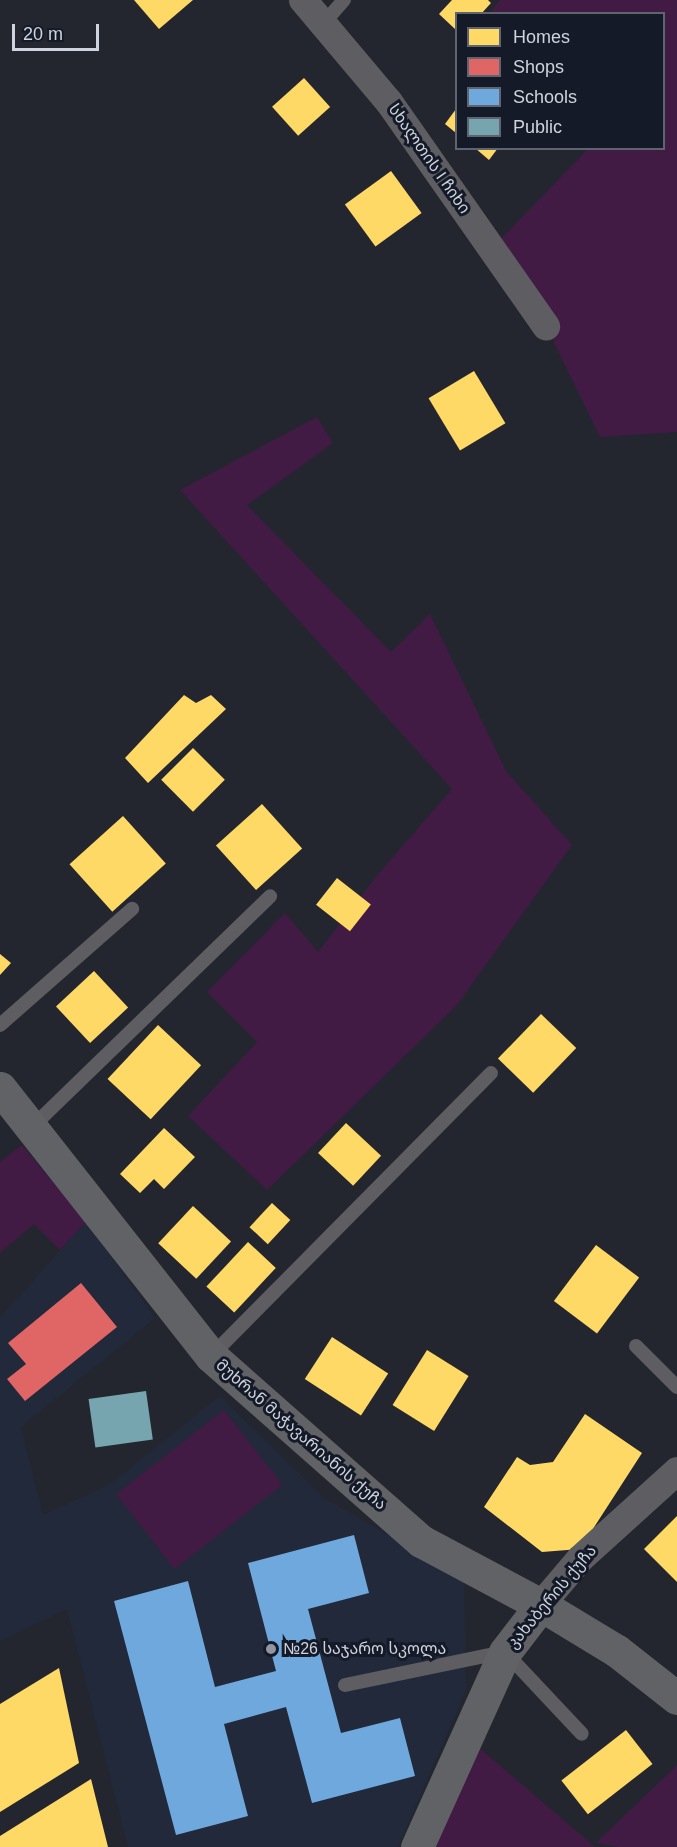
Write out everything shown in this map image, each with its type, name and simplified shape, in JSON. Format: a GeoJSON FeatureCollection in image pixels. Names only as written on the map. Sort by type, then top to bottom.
{"type":"FeatureCollection","features":[{"type":"Feature","properties":{"kind":"street","name":"სხალთის I ჩიხი"},"geometry":{"type":"LineString","coordinates":[[303,0],[389,102],[546,326]]}},
{"type":"Feature","properties":{"kind":"street","name":"მუხრან მაჭავარიანის ქუჩა"},"geometry":{"type":"LineString","coordinates":[[0,1088],[211,1356],[421,1541],[541,1605],[617,1651],[677,1698]]}},
{"type":"Feature","properties":{"kind":"street","name":"კახაბერის ქუჩა"},"geometry":{"type":"LineString","coordinates":[[417,1847],[505,1652],[580,1559],[677,1471]]}},
{"type":"Feature","properties":{"kind":"lane"},"geometry":{"type":"LineString","coordinates":[[323,24],[344,0]]}},
{"type":"Feature","properties":{"kind":"lane"},"geometry":{"type":"LineString","coordinates":[[31,1128],[270,896]]}},
{"type":"Feature","properties":{"kind":"lane"},"geometry":{"type":"LineString","coordinates":[[0,1025],[132,909]]}},
{"type":"Feature","properties":{"kind":"lane"},"geometry":{"type":"LineString","coordinates":[[211,1356],[491,1073]]}},
{"type":"Feature","properties":{"kind":"lane"},"geometry":{"type":"LineString","coordinates":[[636,1346],[677,1387]]}},
{"type":"Feature","properties":{"kind":"lane"},"geometry":{"type":"LineString","coordinates":[[345,1685],[505,1652],[582,1734]]}},
{"type":"Feature","properties":{"kind":"shaded area"},"geometry":{"type":"Polygon","coordinates":[[[500,0],[677,0],[677,432],[600,437],[546,326],[492,248],[587,150],[665,150],[665,12],[491,12],[500,0]]]}},
{"type":"Feature","properties":{"kind":"shaded area"},"geometry":{"type":"Polygon","coordinates":[[[317,417],[333,443],[247,505],[391,652],[430,614],[506,771],[572,845],[456,1006],[267,1190],[188,1116],[257,1042],[207,992],[285,913],[318,952],[379,873],[452,789],[180,490],[317,417]]]}},
{"type":"Feature","properties":{"kind":"shaded area"},"geometry":{"type":"Polygon","coordinates":[[[22,1145],[86,1222],[60,1250],[34,1224],[0,1253],[0,1162],[22,1145]]]}},
{"type":"Feature","properties":{"kind":"shaded area","name":"№26 საჯარო სკოლა"},"geometry":{"type":"Polygon","coordinates":[[[86,1222],[155,1318],[21,1427],[43,1515],[109,1485],[220,1396],[324,1498],[464,1579],[466,1690],[398,1847],[128,1847],[67,1609],[0,1641],[0,1317],[86,1222]]]}},
{"type":"Feature","properties":{"kind":"shaded area"},"geometry":{"type":"Polygon","coordinates":[[[224,1410],[282,1485],[175,1569],[116,1494],[224,1410]]]}},
{"type":"Feature","properties":{"kind":"shaded area"},"geometry":{"type":"Polygon","coordinates":[[[476,1745],[595,1847],[425,1847],[476,1745]]]}},
{"type":"Feature","properties":{"kind":"shaded area"},"geometry":{"type":"Polygon","coordinates":[[[677,1765],[677,1847],[618,1847],[596,1843],[677,1765]]]}},
{"type":"Feature","properties":{"kind":"building: Homes"},"geometry":{"type":"Polygon","coordinates":[[[134,0],[193,0],[159,29],[134,0]]]}},
{"type":"Feature","properties":{"kind":"building: Homes"},"geometry":{"type":"Polygon","coordinates":[[[452,0],[488,0],[491,3],[483,12],[455,12],[455,29],[439,14],[452,0]]]}},
{"type":"Feature","properties":{"kind":"building: Homes"},"geometry":{"type":"Polygon","coordinates":[[[304,78],[330,107],[298,136],[272,107],[304,78]]]}},
{"type":"Feature","properties":{"kind":"building: Homes"},"geometry":{"type":"Polygon","coordinates":[[[455,110],[455,132],[445,124],[455,110]]]}},
{"type":"Feature","properties":{"kind":"building: Homes"},"geometry":{"type":"Polygon","coordinates":[[[477,150],[496,150],[489,160],[477,150]]]}},
{"type":"Feature","properties":{"kind":"building: Homes"},"geometry":{"type":"Polygon","coordinates":[[[391,171],[422,213],[375,247],[345,205],[391,171]]]}},
{"type":"Feature","properties":{"kind":"building: Homes"},"geometry":{"type":"Polygon","coordinates":[[[474,371],[505,423],[460,451],[429,398],[474,371]]]}},
{"type":"Feature","properties":{"kind":"building: Homes"},"geometry":{"type":"Polygon","coordinates":[[[184,695],[196,703],[211,695],[226,709],[148,783],[125,758],[184,695]]]}},
{"type":"Feature","properties":{"kind":"building: Homes"},"geometry":{"type":"Polygon","coordinates":[[[193,748],[225,780],[193,812],[161,780],[193,748]]]}},
{"type":"Feature","properties":{"kind":"building: Homes"},"geometry":{"type":"Polygon","coordinates":[[[262,804],[302,849],[256,890],[216,845],[262,804]]]}},
{"type":"Feature","properties":{"kind":"building: Homes"},"geometry":{"type":"Polygon","coordinates":[[[123,816],[166,864],[112,912],[69,864],[123,816]]]}},
{"type":"Feature","properties":{"kind":"building: Homes"},"geometry":{"type":"Polygon","coordinates":[[[337,878],[371,904],[350,931],[316,905],[337,878]]]}},
{"type":"Feature","properties":{"kind":"building: Homes"},"geometry":{"type":"Polygon","coordinates":[[[0,954],[11,963],[0,975],[0,954]]]}},
{"type":"Feature","properties":{"kind":"building: Homes"},"geometry":{"type":"Polygon","coordinates":[[[94,971],[128,1008],[90,1043],[56,1006],[94,971]]]}},
{"type":"Feature","properties":{"kind":"building: Homes"},"geometry":{"type":"Polygon","coordinates":[[[541,1014],[576,1048],[533,1093],[498,1059],[541,1014]]]}},
{"type":"Feature","properties":{"kind":"building: Homes"},"geometry":{"type":"Polygon","coordinates":[[[158,1025],[201,1065],[151,1119],[108,1079],[158,1025]]]}},
{"type":"Feature","properties":{"kind":"building: Homes"},"geometry":{"type":"Polygon","coordinates":[[[346,1123],[381,1156],[353,1186],[318,1153],[346,1123]]]}},
{"type":"Feature","properties":{"kind":"building: Homes"},"geometry":{"type":"Polygon","coordinates":[[[164,1128],[195,1157],[164,1189],[154,1179],[140,1193],[120,1174],[164,1128]]]}},
{"type":"Feature","properties":{"kind":"building: Homes"},"geometry":{"type":"Polygon","coordinates":[[[272,1203],[290,1220],[268,1244],[249,1227],[272,1203]]]}},
{"type":"Feature","properties":{"kind":"building: Homes"},"geometry":{"type":"Polygon","coordinates":[[[193,1206],[231,1241],[196,1279],[158,1243],[193,1206]]]}},
{"type":"Feature","properties":{"kind":"building: Homes"},"geometry":{"type":"Polygon","coordinates":[[[248,1242],[276,1268],[234,1313],[206,1287],[248,1242]]]}},
{"type":"Feature","properties":{"kind":"building: Homes"},"geometry":{"type":"Polygon","coordinates":[[[596,1245],[639,1277],[597,1333],[554,1301],[596,1245]]]}},
{"type":"Feature","properties":{"kind":"building: Homes"},"geometry":{"type":"Polygon","coordinates":[[[332,1337],[388,1373],[361,1415],[305,1379],[332,1337]]]}},
{"type":"Feature","properties":{"kind":"building: Homes"},"geometry":{"type":"Polygon","coordinates":[[[427,1350],[469,1376],[434,1431],[393,1405],[427,1350]]]}},
{"type":"Feature","properties":{"kind":"building: Homes"},"geometry":{"type":"Polygon","coordinates":[[[585,1414],[642,1453],[580,1549],[542,1552],[484,1507],[517,1457],[530,1465],[553,1462],[585,1414]]]}},
{"type":"Feature","properties":{"kind":"building: Homes"},"geometry":{"type":"Polygon","coordinates":[[[677,1516],[677,1582],[644,1549],[677,1516]]]}},
{"type":"Feature","properties":{"kind":"building: Homes"},"geometry":{"type":"Polygon","coordinates":[[[59,1668],[79,1763],[0,1812],[0,1704],[59,1668]]]}},
{"type":"Feature","properties":{"kind":"building: Homes"},"geometry":{"type":"Polygon","coordinates":[[[626,1730],[652,1764],[588,1814],[561,1780],[626,1730]]]}},
{"type":"Feature","properties":{"kind":"building: Homes"},"geometry":{"type":"Polygon","coordinates":[[[91,1779],[108,1847],[0,1847],[0,1836],[91,1779]]]}},
{"type":"Feature","properties":{"kind":"building: Shops"},"geometry":{"type":"Polygon","coordinates":[[[81,1283],[117,1327],[25,1401],[7,1379],[26,1364],[8,1343],[81,1283]]]}},
{"type":"Feature","properties":{"kind":"building: Schools"},"geometry":{"type":"Polygon","coordinates":[[[354,1535],[369,1593],[308,1609],[341,1733],[400,1718],[415,1776],[312,1803],[286,1707],[224,1724],[248,1816],[176,1835],[114,1601],[188,1581],[215,1687],[276,1671],[248,1563],[354,1535]]]}},
{"type":"Feature","properties":{"kind":"building: Public"},"geometry":{"type":"Polygon","coordinates":[[[146,1391],[153,1440],[95,1448],[89,1399],[146,1391]]]}},
{"type":"Feature","properties":{"kind":"place","name":"№26 საჯარო სკოლა"},"geometry":{"type":"Point","coordinates":[271,1649]}}]}
